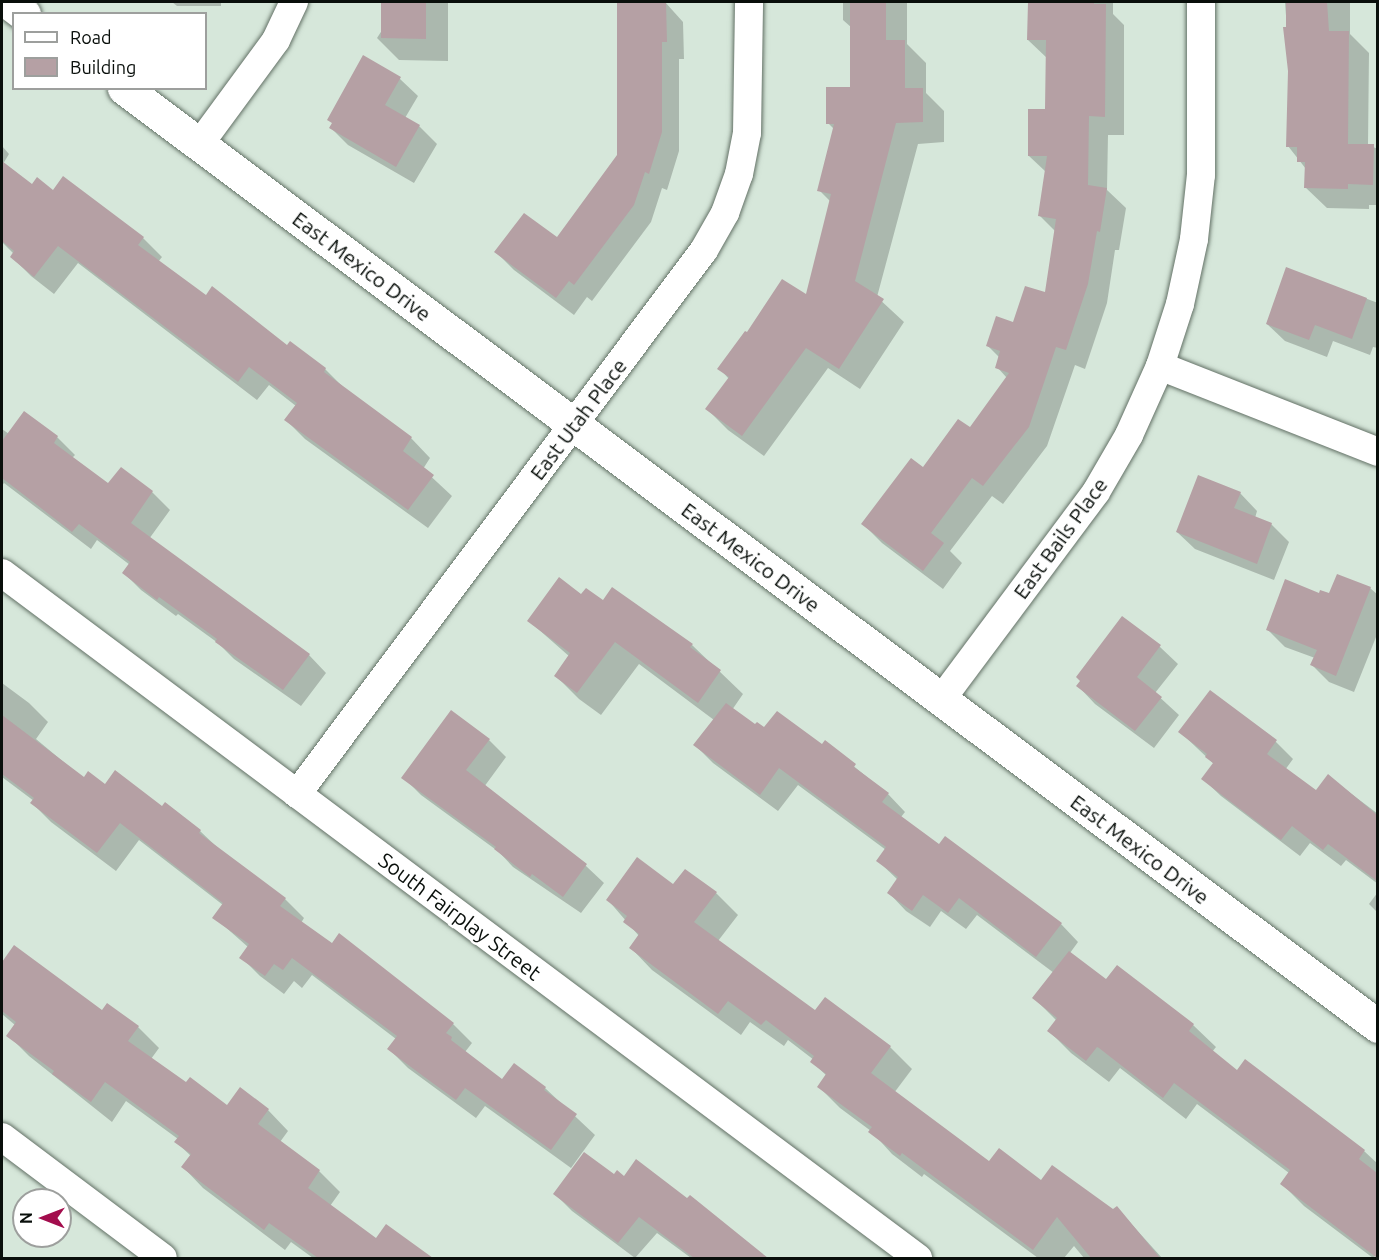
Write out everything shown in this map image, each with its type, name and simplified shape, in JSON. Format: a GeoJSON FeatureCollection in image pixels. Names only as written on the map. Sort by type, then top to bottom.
{"type":"FeatureCollection","features":[{"type":"Feature","properties":{"kind":"street"},"geometry":{"type":"LineString","coordinates":[[8,2],[21,12]]}},
{"type":"Feature","properties":{"kind":"street"},"geometry":{"type":"LineString","coordinates":[[199,145],[276,40],[294,2]]}},
{"type":"Feature","properties":{"kind":"street","name":"East Utah Place"},"geometry":{"type":"LineString","coordinates":[[297,794],[704,250],[725,213],[739,174],[747,133],[749,2]]}},
{"type":"Feature","properties":{"kind":"street","name":"East Bails Place"},"geometry":{"type":"LineString","coordinates":[[941,699],[1096,492],[1129,435],[1160,366],[1180,304],[1194,239],[1199,196],[1201,2]]}},
{"type":"Feature","properties":{"kind":"street","name":"East Mexico Drive"},"geometry":{"type":"LineString","coordinates":[[127,90],[1377,1026]]}},
{"type":"Feature","properties":{"kind":"street"},"geometry":{"type":"LineString","coordinates":[[1160,366],[1377,452]]}},
{"type":"Feature","properties":{"kind":"street","name":"South Fairplay Street"},"geometry":{"type":"LineString","coordinates":[[2,573],[918,1258]]}},
{"type":"Feature","properties":{"kind":"street"},"geometry":{"type":"LineString","coordinates":[[2,1137],[164,1258]]}},
{"type":"Feature","properties":{"kind":"building"},"geometry":{"type":"Polygon","coordinates":[[[381,2],[426,2],[426,39],[381,38],[381,2]]]}},
{"type":"Feature","properties":{"kind":"building"},"geometry":{"type":"Polygon","coordinates":[[[850,2],[886,2],[886,40],[905,40],[905,88],[923,88],[923,122],[896,123],[855,281],[884,299],[839,369],[806,348],[742,436],[705,409],[729,377],[717,369],[745,331],[747,332],[782,279],[806,294],[831,194],[817,191],[834,124],[826,124],[826,87],[850,87],[850,2]]]}},
{"type":"Feature","properties":{"kind":"building"},"geometry":{"type":"Polygon","coordinates":[[[1028,2],[1106,4],[1105,117],[1089,116],[1088,185],[1107,188],[1100,232],[1097,231],[1088,284],[1066,350],[1056,347],[1029,427],[983,486],[972,478],[931,533],[944,543],[923,571],[861,524],[911,458],[923,467],[958,419],[970,427],[1009,373],[995,368],[1000,351],[986,346],[996,316],[1013,322],[1025,286],[1045,292],[1056,219],[1038,216],[1047,156],[1028,156],[1028,109],[1045,109],[1046,40],[1027,40],[1028,2]]]}},
{"type":"Feature","properties":{"kind":"building"},"geometry":{"type":"Polygon","coordinates":[[[1286,2],[1327,2],[1329,31],[1349,31],[1348,144],[1374,144],[1373,185],[1348,184],[1348,189],[1304,188],[1305,162],[1297,162],[1297,147],[1286,147],[1288,71],[1283,27],[1286,27],[1286,2]]]}},
{"type":"Feature","properties":{"kind":"building"},"geometry":{"type":"Polygon","coordinates":[[[617,3],[666,3],[667,42],[662,42],[662,132],[649,174],[645,172],[634,205],[574,285],[569,281],[556,298],[494,252],[524,213],[557,237],[617,155],[617,3]]]}},
{"type":"Feature","properties":{"kind":"building"},"geometry":{"type":"Polygon","coordinates":[[[363,55],[401,77],[385,105],[420,125],[396,167],[329,128],[332,123],[327,120],[363,55]]]}},
{"type":"Feature","properties":{"kind":"building"},"geometry":{"type":"Polygon","coordinates":[[[2,161],[32,184],[37,177],[53,190],[63,176],[144,237],[138,245],[206,295],[212,286],[287,345],[290,341],[326,368],[324,372],[412,437],[403,451],[434,475],[408,510],[284,420],[297,403],[249,367],[238,382],[58,246],[34,277],[10,257],[14,251],[2,241],[2,161]]]}},
{"type":"Feature","properties":{"kind":"building"},"geometry":{"type":"Polygon","coordinates":[[[1286,267],[1367,298],[1352,339],[1315,325],[1309,340],[1266,324],[1286,267]]]}},
{"type":"Feature","properties":{"kind":"building"},"geometry":{"type":"Polygon","coordinates":[[[24,411],[58,436],[54,443],[108,483],[121,467],[153,491],[131,523],[310,654],[283,690],[215,642],[217,639],[159,597],[157,600],[122,573],[130,562],[79,524],[72,532],[2,478],[2,441],[24,411]]]}},
{"type":"Feature","properties":{"kind":"building"},"geometry":{"type":"Polygon","coordinates":[[[1198,475],[1241,492],[1234,508],[1272,523],[1257,564],[1176,532],[1198,475]]]}},
{"type":"Feature","properties":{"kind":"building"},"geometry":{"type":"Polygon","coordinates":[[[1337,574],[1371,587],[1336,676],[1310,665],[1317,650],[1266,630],[1285,579],[1319,593],[1320,590],[1329,593],[1337,574]]]}},
{"type":"Feature","properties":{"kind":"building"},"geometry":{"type":"Polygon","coordinates":[[[559,577],[581,594],[586,588],[603,600],[612,587],[693,644],[690,647],[721,670],[698,703],[615,642],[577,693],[554,676],[570,653],[527,621],[559,577]]]}},
{"type":"Feature","properties":{"kind":"building"},"geometry":{"type":"Polygon","coordinates":[[[1122,616],[1161,645],[1137,677],[1162,697],[1135,731],[1076,686],[1080,681],[1076,677],[1122,616]]]}},
{"type":"Feature","properties":{"kind":"building"},"geometry":{"type":"Polygon","coordinates":[[[1210,690],[1277,740],[1267,754],[1316,790],[1328,774],[1377,815],[1377,881],[1328,844],[1323,850],[1292,826],[1281,840],[1201,779],[1213,763],[1205,757],[1207,754],[1178,732],[1210,690]]]}},
{"type":"Feature","properties":{"kind":"building"},"geometry":{"type":"Polygon","coordinates":[[[726,703],[755,724],[757,722],[764,727],[777,711],[822,744],[825,740],[856,764],[854,767],[889,793],[882,802],[939,844],[945,836],[1062,923],[1036,957],[959,898],[948,913],[923,895],[912,911],[887,893],[898,877],[876,861],[886,847],[779,768],[760,795],[693,745],[726,703]]]}},
{"type":"Feature","properties":{"kind":"building"},"geometry":{"type":"Polygon","coordinates":[[[451,710],[490,739],[466,770],[587,864],[563,897],[532,874],[530,877],[494,849],[496,847],[401,778],[451,710]]]}},
{"type":"Feature","properties":{"kind":"building"},"geometry":{"type":"Polygon","coordinates":[[[2,715],[84,777],[88,771],[105,784],[115,770],[162,806],[165,802],[201,830],[199,833],[286,898],[280,906],[332,943],[339,933],[454,1023],[446,1033],[452,1037],[451,1040],[502,1079],[514,1063],[546,1087],[544,1090],[577,1114],[551,1150],[465,1088],[456,1100],[423,1076],[387,1049],[397,1036],[292,958],[283,970],[274,964],[265,976],[239,958],[249,944],[212,918],[223,903],[120,823],[97,853],[30,803],[34,798],[2,774],[2,715]]]}},
{"type":"Feature","properties":{"kind":"building"},"geometry":{"type":"Polygon","coordinates":[[[637,857],[673,884],[685,869],[717,892],[694,922],[815,1010],[825,997],[891,1046],[871,1073],[989,1161],[999,1148],[1041,1180],[1052,1165],[1113,1209],[1117,1206],[1160,1258],[1091,1258],[1057,1217],[1033,1250],[902,1153],[900,1156],[868,1132],[872,1127],[817,1087],[826,1074],[810,1062],[814,1056],[766,1020],[761,1025],[728,1001],[718,1014],[629,948],[639,934],[623,922],[627,916],[606,900],[637,857]]]}},
{"type":"Feature","properties":{"kind":"building"},"geometry":{"type":"Polygon","coordinates":[[[14,945],[102,1010],[107,1003],[139,1026],[128,1041],[186,1082],[190,1077],[227,1105],[240,1087],[269,1109],[258,1124],[320,1170],[308,1188],[376,1238],[386,1224],[433,1258],[318,1258],[269,1223],[264,1230],[181,1167],[191,1154],[174,1142],[179,1136],[105,1082],[91,1102],[52,1074],[54,1071],[6,1036],[16,1022],[2,1011],[2,962],[14,945]]]}},
{"type":"Feature","properties":{"kind":"building"},"geometry":{"type":"Polygon","coordinates":[[[1069,951],[1106,979],[1117,965],[1194,1024],[1189,1031],[1237,1070],[1245,1059],[1365,1150],[1359,1159],[1377,1173],[1377,1258],[1280,1184],[1290,1170],[1174,1083],[1163,1098],[1099,1048],[1097,1047],[1086,1061],[1047,1031],[1057,1018],[1032,998],[1069,951]]]}},
{"type":"Feature","properties":{"kind":"building"},"geometry":{"type":"Polygon","coordinates":[[[584,1152],[614,1174],[617,1170],[624,1176],[636,1159],[687,1198],[690,1195],[768,1258],[694,1258],[639,1217],[618,1243],[553,1194],[584,1152]]]}}]}
